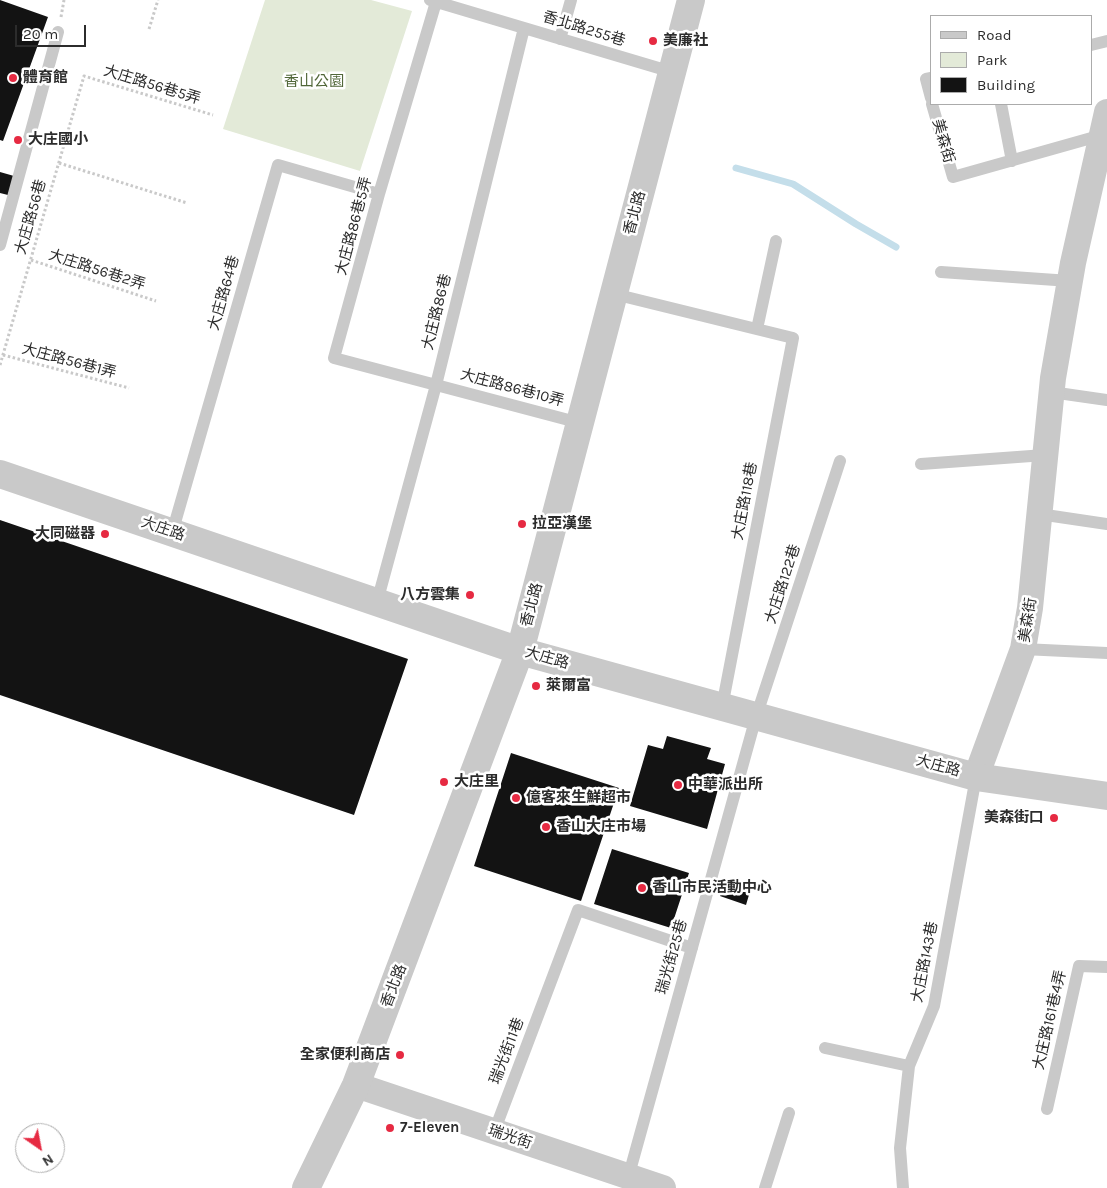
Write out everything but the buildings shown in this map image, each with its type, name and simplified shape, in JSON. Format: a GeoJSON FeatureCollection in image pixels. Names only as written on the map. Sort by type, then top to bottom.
{"type":"FeatureCollection","features":[{"type":"Feature","properties":{"kind":"street","name":"香北路"},"geometry":{"type":"LineString","coordinates":[[306,1188],[356,1086],[520,651],[691,0]]}},
{"type":"Feature","properties":{"kind":"street","name":"美森街"},"geometry":{"type":"LineString","coordinates":[[976,777],[1023,649],[1030,608],[1051,392],[1070,281],[1098,186],[1104,124]]}},
{"type":"Feature","properties":{"kind":"street","name":"大庄路"},"geometry":{"type":"LineString","coordinates":[[0,474],[520,651],[976,777],[1107,796]]}},
{"type":"Feature","properties":{"kind":"street","name":"瑞光街"},"geometry":{"type":"LineString","coordinates":[[356,1086],[494,1132],[626,1182],[664,1188]]}},
{"type":"Feature","properties":{"kind":"lane"},"geometry":{"type":"LineString","coordinates":[[560,39],[571,0]]}},
{"type":"Feature","properties":{"kind":"lane","name":"香北路255巷"},"geometry":{"type":"LineString","coordinates":[[433,1],[672,72]]}},
{"type":"Feature","properties":{"kind":"lane","name":"大庄路86巷5弄"},"geometry":{"type":"LineString","coordinates":[[433,1],[334,358],[436,385]]}},
{"type":"Feature","properties":{"kind":"lane","name":"大庄路86巷"},"geometry":{"type":"LineString","coordinates":[[377,602],[436,385],[524,28]]}},
{"type":"Feature","properties":{"kind":"lane"},"geometry":{"type":"LineString","coordinates":[[0,245],[58,32]]}},
{"type":"Feature","properties":{"kind":"lane"},"geometry":{"type":"LineString","coordinates":[[1092,44],[1107,41]]}},
{"type":"Feature","properties":{"kind":"lane","name":"美森街"},"geometry":{"type":"LineString","coordinates":[[930,78],[926,79],[930,94]]}},
{"type":"Feature","properties":{"kind":"lane","name":"美森街"},"geometry":{"type":"LineString","coordinates":[[932,105],[953,177],[1012,161],[1104,124]]}},
{"type":"Feature","properties":{"kind":"lane"},"geometry":{"type":"LineString","coordinates":[[1001,105],[1012,161]]}},
{"type":"Feature","properties":{"kind":"lane","name":"大庄路64巷"},"geometry":{"type":"LineString","coordinates":[[172,532],[278,164],[379,194]]}},
{"type":"Feature","properties":{"kind":"lane"},"geometry":{"type":"LineString","coordinates":[[757,329],[776,241]]}},
{"type":"Feature","properties":{"kind":"lane"},"geometry":{"type":"LineString","coordinates":[[941,272],[1070,281]]}},
{"type":"Feature","properties":{"kind":"lane","name":"大庄路118巷"},"geometry":{"type":"LineString","coordinates":[[614,294],[793,338],[722,707]]}},
{"type":"Feature","properties":{"kind":"lane","name":"大庄路86巷10弄"},"geometry":{"type":"LineString","coordinates":[[436,385],[580,423]]}},
{"type":"Feature","properties":{"kind":"lane"},"geometry":{"type":"LineString","coordinates":[[1051,392],[1107,400]]}},
{"type":"Feature","properties":{"kind":"lane"},"geometry":{"type":"LineString","coordinates":[[921,464],[1045,455]]}},
{"type":"Feature","properties":{"kind":"lane","name":"大庄路122巷"},"geometry":{"type":"LineString","coordinates":[[756,717],[840,461]]}},
{"type":"Feature","properties":{"kind":"lane"},"geometry":{"type":"LineString","coordinates":[[1040,514],[1107,524]]}},
{"type":"Feature","properties":{"kind":"lane"},"geometry":{"type":"LineString","coordinates":[[1023,649],[1107,653]]}},
{"type":"Feature","properties":{"kind":"lane","name":"瑞光街25巷"},"geometry":{"type":"LineString","coordinates":[[626,1182],[756,717]]}},
{"type":"Feature","properties":{"kind":"lane","name":"大庄路143巷"},"geometry":{"type":"LineString","coordinates":[[903,1188],[900,1148],[909,1066],[934,1006],[976,777]]}},
{"type":"Feature","properties":{"kind":"lane","name":"瑞光街11巷"},"geometry":{"type":"LineString","coordinates":[[494,1132],[578,910],[692,948]]}},
{"type":"Feature","properties":{"kind":"lane","name":"大庄路161巷4弄"},"geometry":{"type":"LineString","coordinates":[[1047,1109],[1079,966],[1107,967]]}},
{"type":"Feature","properties":{"kind":"lane"},"geometry":{"type":"LineString","coordinates":[[825,1048],[909,1066]]}},
{"type":"Feature","properties":{"kind":"lane"},"geometry":{"type":"LineString","coordinates":[[765,1188],[789,1113]]}},
{"type":"Feature","properties":{"kind":"path"},"geometry":{"type":"LineString","coordinates":[[148,30],[158,0]]}},
{"type":"Feature","properties":{"kind":"path","name":"大庄路56巷5弄"},"geometry":{"type":"LineString","coordinates":[[84,76],[213,115]]}},
{"type":"Feature","properties":{"kind":"path","name":"大庄路56巷"},"geometry":{"type":"LineString","coordinates":[[0,365],[84,76]]}},
{"type":"Feature","properties":{"kind":"path"},"geometry":{"type":"LineString","coordinates":[[59,163],[187,204]]}},
{"type":"Feature","properties":{"kind":"path","name":"大庄路56巷2弄"},"geometry":{"type":"LineString","coordinates":[[31,260],[156,301]]}},
{"type":"Feature","properties":{"kind":"path","name":"大庄路56巷1弄"},"geometry":{"type":"LineString","coordinates":[[3,354],[129,388]]}},
{"type":"Feature","properties":{"kind":"green space","name":"香山公園"},"geometry":{"type":"Polygon","coordinates":[[[265,0],[371,0],[412,11],[360,171],[223,129],[265,0]]]}},
{"type":"Feature","properties":{"kind":"waterway"},"geometry":{"type":"LineString","coordinates":[[736,168],[793,184],[896,247]]}},
{"type":"Feature","properties":{"kind":"place","name":"美廉社"},"geometry":{"type":"Point","coordinates":[653,41]}},
{"type":"Feature","properties":{"kind":"place","name":"體育館"},"geometry":{"type":"Point","coordinates":[13,78]}},
{"type":"Feature","properties":{"kind":"place","name":"大庄國小"},"geometry":{"type":"Point","coordinates":[18,140]}},
{"type":"Feature","properties":{"kind":"place","name":"拉亞漢堡"},"geometry":{"type":"Point","coordinates":[522,524]}},
{"type":"Feature","properties":{"kind":"place","name":"大同磁器"},"geometry":{"type":"Point","coordinates":[105,534]}},
{"type":"Feature","properties":{"kind":"place","name":"八方雲集"},"geometry":{"type":"Point","coordinates":[470,595]}},
{"type":"Feature","properties":{"kind":"place","name":"萊爾富"},"geometry":{"type":"Point","coordinates":[536,686]}},
{"type":"Feature","properties":{"kind":"place","name":"大庄里"},"geometry":{"type":"Point","coordinates":[444,782]}},
{"type":"Feature","properties":{"kind":"place","name":"中華派出所"},"geometry":{"type":"Point","coordinates":[678,785]}},
{"type":"Feature","properties":{"kind":"place","name":"億客來生鮮超市"},"geometry":{"type":"Point","coordinates":[516,798]}},
{"type":"Feature","properties":{"kind":"place","name":"美森街口"},"geometry":{"type":"Point","coordinates":[1054,818]}},
{"type":"Feature","properties":{"kind":"place","name":"香山大庄市場"},"geometry":{"type":"Point","coordinates":[546,827]}},
{"type":"Feature","properties":{"kind":"place","name":"香山市民活動中心"},"geometry":{"type":"Point","coordinates":[642,888]}},
{"type":"Feature","properties":{"kind":"place","name":"全家便利商店"},"geometry":{"type":"Point","coordinates":[400,1055]}},
{"type":"Feature","properties":{"kind":"place","name":"7-Eleven"},"geometry":{"type":"Point","coordinates":[390,1128]}}]}
